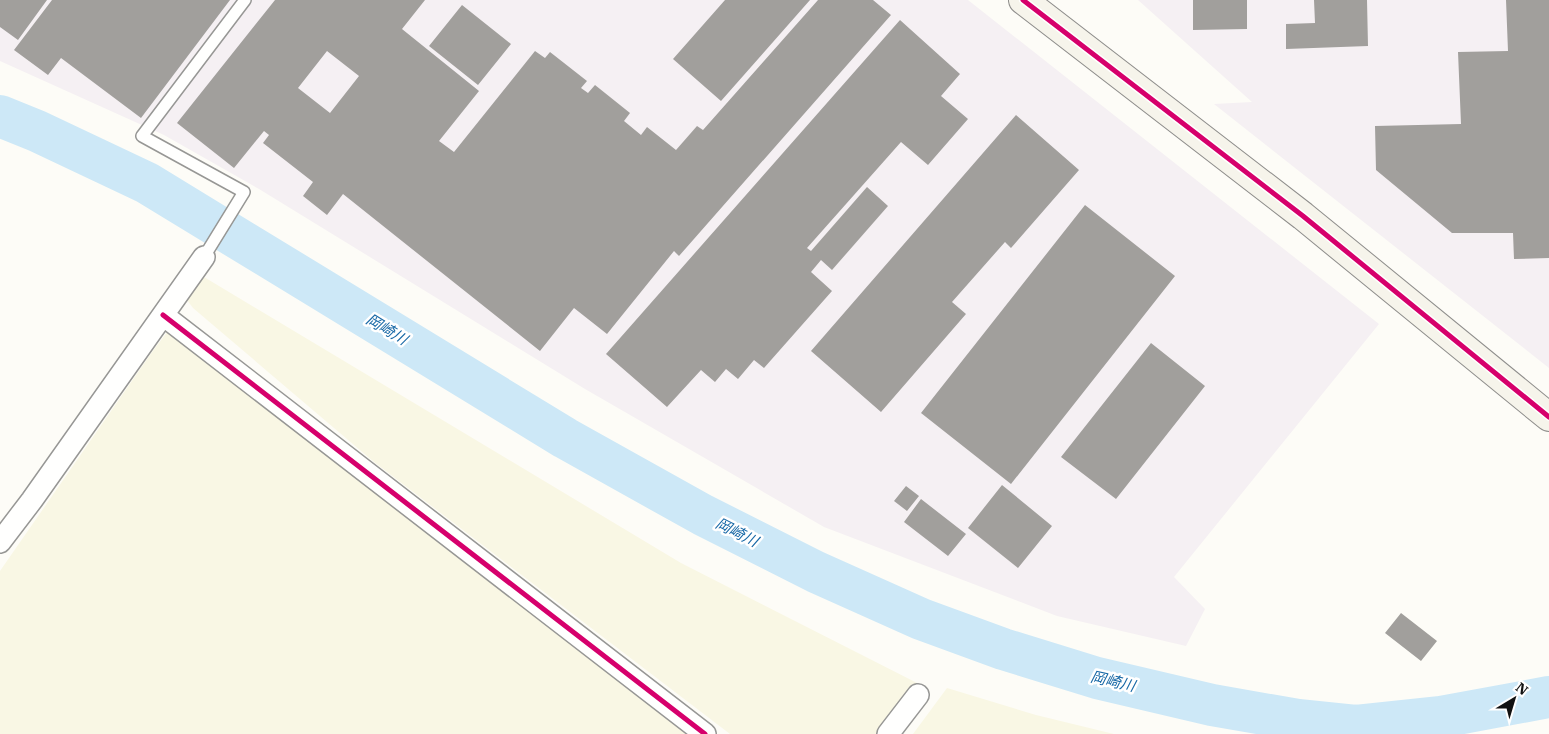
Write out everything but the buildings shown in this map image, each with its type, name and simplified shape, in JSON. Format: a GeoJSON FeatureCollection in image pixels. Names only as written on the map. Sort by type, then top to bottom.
{"type":"FeatureCollection","features":[{"type":"Feature","properties":{"kind":"street"},"geometry":{"type":"LineString","coordinates":[[1023,0],[1303,216],[1549,417]]}},
{"type":"Feature","properties":{"kind":"street"},"geometry":{"type":"LineString","coordinates":[[0,542],[38,492],[204,257]]}},
{"type":"Feature","properties":{"kind":"street"},"geometry":{"type":"LineString","coordinates":[[163,315],[705,734]]}},
{"type":"Feature","properties":{"kind":"street"},"geometry":{"type":"LineString","coordinates":[[888,734],[918,695]]}},
{"type":"Feature","properties":{"kind":"lane"},"geometry":{"type":"LineString","coordinates":[[204,257],[244,192],[142,136],[245,0]]}},
{"type":"Feature","properties":{"kind":"shaded area"},"geometry":{"type":"Polygon","coordinates":[[[0,0],[968,0],[1379,324],[1174,577],[1205,609],[1186,646],[1057,616],[824,527],[585,389],[259,189],[164,135],[0,61],[0,0]]]}},
{"type":"Feature","properties":{"kind":"shaded area"},"geometry":{"type":"Polygon","coordinates":[[[1138,0],[1549,0],[1549,368],[1214,104],[1252,102],[1138,0]]]}},
{"type":"Feature","properties":{"kind":"shaded area"},"geometry":{"type":"Polygon","coordinates":[[[204,277],[681,563],[923,686],[887,734],[730,734],[374,462],[193,308],[187,300],[204,277]]]}},
{"type":"Feature","properties":{"kind":"shaded area"},"geometry":{"type":"Polygon","coordinates":[[[168,331],[698,734],[0,734],[0,571],[168,331]]]}},
{"type":"Feature","properties":{"kind":"shaded area"},"geometry":{"type":"Polygon","coordinates":[[[947,688],[1036,715],[1114,734],[913,734],[947,688]]]}},
{"type":"Feature","properties":{"kind":"waterway","name":"岡崎川"},"geometry":{"type":"LineString","coordinates":[[0,116],[37,131],[147,183],[565,438],[703,515],[816,572],[921,619],[1003,649],[1097,678],[1212,705],[1298,720],[1356,726],[1441,717],[1549,697]]}},
{"type":"Feature","properties":{"kind":"cycle path"},"geometry":{"type":"LineString","coordinates":[[1023,0],[1303,216],[1549,417]]}},
{"type":"Feature","properties":{"kind":"cycle path"},"geometry":{"type":"LineString","coordinates":[[163,315],[705,734]]}}]}
